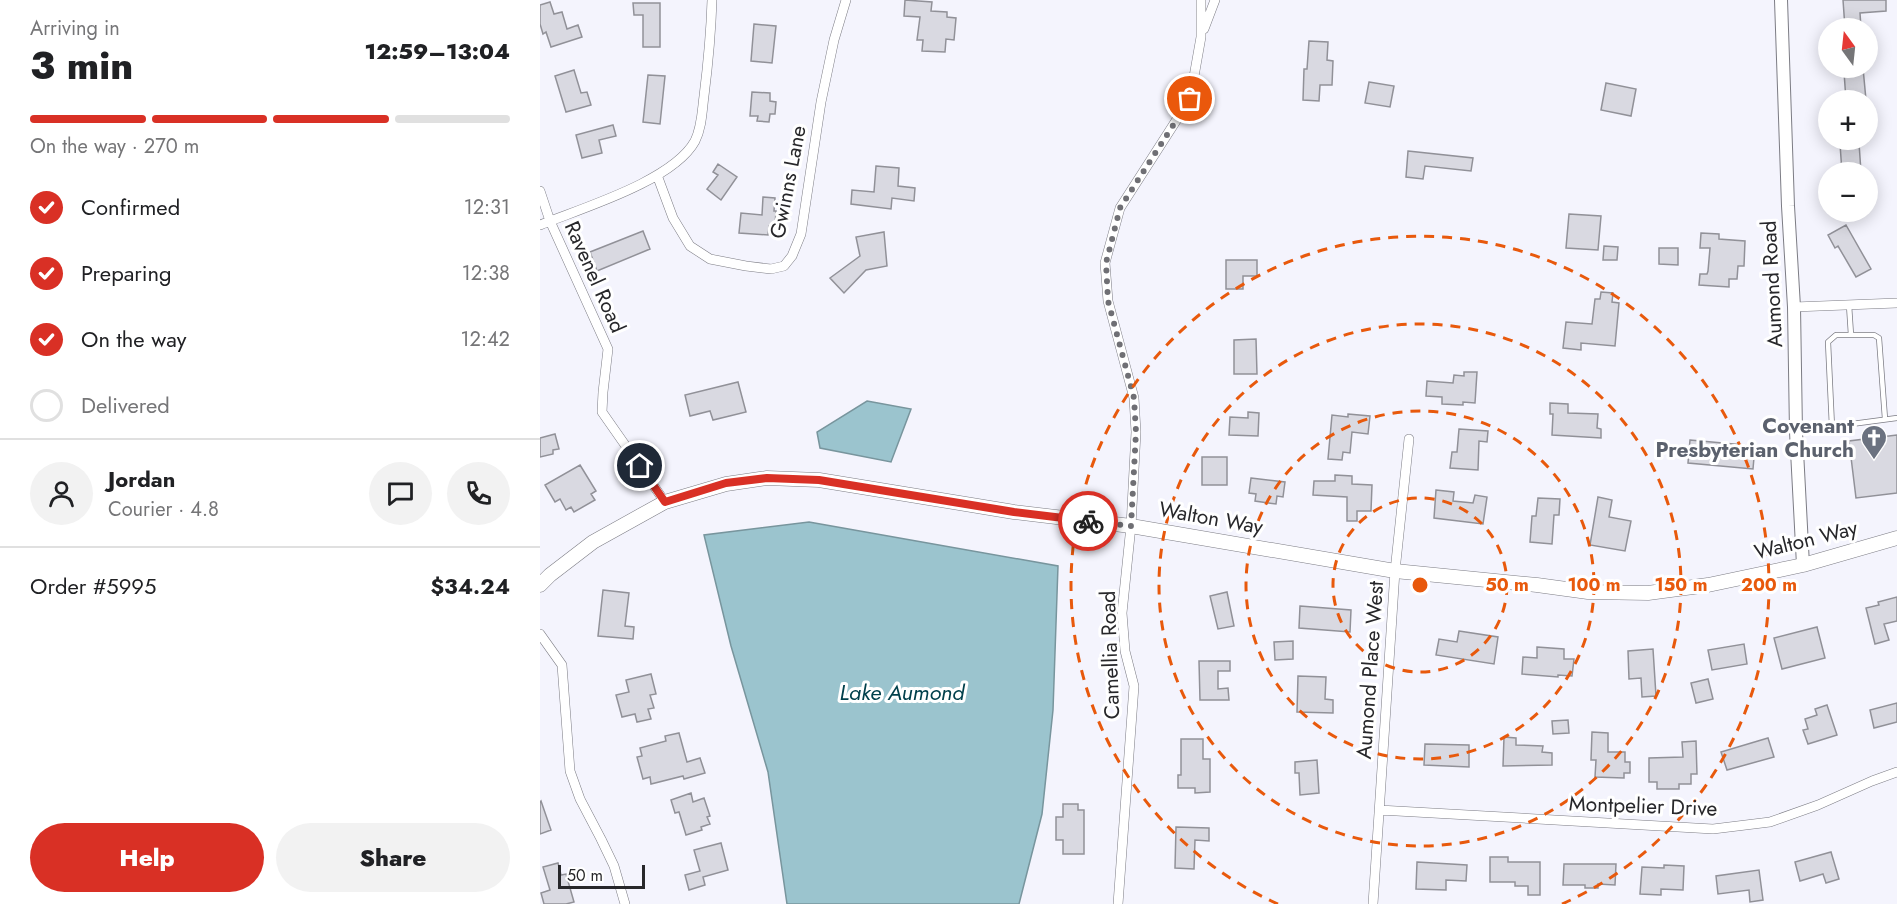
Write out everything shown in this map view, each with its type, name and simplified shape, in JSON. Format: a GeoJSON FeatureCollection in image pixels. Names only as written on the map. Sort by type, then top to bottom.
{"type":"FeatureCollection","features":[{"type":"Feature","properties":{"kind":"main road","name":"Walton Way"},"geometry":{"type":"LineString","coordinates":[[540,585],[593,542],[665,502],[726,483],[767,478],[819,480],[1014,512],[1131,526],[1395,571],[1588,592],[1648,593],[1708,585],[1803,565],[1897,538]]}},
{"type":"Feature","properties":{"kind":"street"},"geometry":{"type":"LineString","coordinates":[[540,225],[627,191],[671,167],[694,143],[700,128],[710,51],[712,0]]}},
{"type":"Feature","properties":{"kind":"street","name":"Gwinns Lane"},"geometry":{"type":"LineString","coordinates":[[657,175],[673,218],[690,246],[710,259],[771,269],[784,266],[792,256],[801,234],[821,102],[834,40],[846,0]]}},
{"type":"Feature","properties":{"kind":"street","name":"Camellia Road"},"geometry":{"type":"LineString","coordinates":[[1118,904],[1134,686],[1125,651],[1122,613],[1131,526],[1136,432],[1134,398],[1108,301],[1106,263],[1120,208],[1190,99],[1201,37],[1202,0]]}},
{"type":"Feature","properties":{"kind":"street"},"geometry":{"type":"LineString","coordinates":[[1201,37],[1215,0]]}},
{"type":"Feature","properties":{"kind":"street","name":"Aumond Road"},"geometry":{"type":"LineString","coordinates":[[1781,0],[1794,307],[1796,432],[1803,565]]}},
{"type":"Feature","properties":{"kind":"street","name":"Ravenel Road"},"geometry":{"type":"LineString","coordinates":[[540,191],[550,221],[608,349],[602,412],[665,502]]}},
{"type":"Feature","properties":{"kind":"street"},"geometry":{"type":"LineString","coordinates":[[1794,307],[1897,303]]}},
{"type":"Feature","properties":{"kind":"street","name":"Aumond Place West"},"geometry":{"type":"LineString","coordinates":[[1374,904],[1378,810],[1395,571],[1409,440]]}},
{"type":"Feature","properties":{"kind":"street"},"geometry":{"type":"LineString","coordinates":[[540,634],[562,665],[570,771],[580,799],[614,866],[625,904]]}},
{"type":"Feature","properties":{"kind":"street","name":"Montpelier Drive"},"geometry":{"type":"LineString","coordinates":[[1378,810],[1713,829],[1770,822],[1897,772]]}},
{"type":"Feature","properties":{"kind":"lane"},"geometry":{"type":"LineString","coordinates":[[1849,305],[1851,334]]}},
{"type":"Feature","properties":{"kind":"lane"},"geometry":{"type":"LineString","coordinates":[[1832,427],[1828,342],[1836,335],[1874,335],[1879,338],[1885,419]]}},
{"type":"Feature","properties":{"kind":"lane"},"geometry":{"type":"LineString","coordinates":[[1796,432],[1897,418]]}},
{"type":"Feature","properties":{"kind":"water"},"geometry":{"type":"Polygon","coordinates":[[[867,401],[911,409],[891,462],[820,448],[817,432],[867,401]]]}},
{"type":"Feature","properties":{"kind":"water","name":"Lake Aumond"},"geometry":{"type":"Polygon","coordinates":[[[809,522],[1058,566],[1053,710],[1042,814],[1019,904],[787,904],[768,772],[731,646],[704,535],[809,522]]]}},
{"type":"Feature","properties":{"kind":"building"},"geometry":{"type":"Polygon","coordinates":[[[905,0],[932,2],[931,11],[947,12],[947,17],[956,18],[954,40],[946,39],[945,52],[922,51],[923,40],[917,40],[920,17],[904,16],[905,0]]]}},
{"type":"Feature","properties":{"kind":"building"},"geometry":{"type":"Polygon","coordinates":[[[1843,0],[1886,0],[1886,11],[1860,13],[1860,18],[1844,18],[1843,0]]]}},
{"type":"Feature","properties":{"kind":"building"},"geometry":{"type":"Polygon","coordinates":[[[550,2],[554,14],[562,12],[567,29],[578,25],[582,37],[551,47],[546,32],[543,34],[540,24],[540,5],[550,2]]]}},
{"type":"Feature","properties":{"kind":"building"},"geometry":{"type":"Polygon","coordinates":[[[633,3],[660,3],[660,47],[643,47],[643,15],[634,15],[633,3]]]}},
{"type":"Feature","properties":{"kind":"building"},"geometry":{"type":"Polygon","coordinates":[[[754,24],[776,26],[772,63],[751,61],[754,24]]]}},
{"type":"Feature","properties":{"kind":"building"},"geometry":{"type":"Polygon","coordinates":[[[1309,41],[1328,42],[1327,60],[1333,61],[1332,85],[1320,85],[1319,101],[1303,100],[1304,69],[1307,69],[1309,41]]]}},
{"type":"Feature","properties":{"kind":"building"},"geometry":{"type":"Polygon","coordinates":[[[574,70],[581,93],[587,92],[591,105],[566,112],[555,76],[574,70]]]}},
{"type":"Feature","properties":{"kind":"building"},"geometry":{"type":"Polygon","coordinates":[[[648,75],[665,76],[660,124],[643,122],[648,75]]]}},
{"type":"Feature","properties":{"kind":"building"},"geometry":{"type":"Polygon","coordinates":[[[1844,78],[1864,78],[1865,90],[1845,90],[1844,78]]]}},
{"type":"Feature","properties":{"kind":"building"},"geometry":{"type":"Polygon","coordinates":[[[1369,82],[1394,86],[1390,107],[1365,103],[1369,82]]]}},
{"type":"Feature","properties":{"kind":"building"},"geometry":{"type":"Polygon","coordinates":[[[1606,83],[1636,89],[1631,116],[1601,110],[1606,83]]]}},
{"type":"Feature","properties":{"kind":"building"},"geometry":{"type":"Polygon","coordinates":[[[752,92],[770,93],[770,101],[776,102],[775,114],[770,114],[769,122],[757,121],[758,116],[750,116],[752,92]]]}},
{"type":"Feature","properties":{"kind":"building"},"geometry":{"type":"Polygon","coordinates":[[[613,125],[616,136],[599,140],[602,153],[582,158],[576,135],[613,125]]]}},
{"type":"Feature","properties":{"kind":"building"},"geometry":{"type":"Polygon","coordinates":[[[1840,150],[1859,150],[1860,162],[1841,162],[1840,150]]]}},
{"type":"Feature","properties":{"kind":"building"},"geometry":{"type":"Polygon","coordinates":[[[1408,151],[1473,158],[1471,171],[1425,166],[1423,179],[1406,177],[1408,151]]]}},
{"type":"Feature","properties":{"kind":"building"},"geometry":{"type":"Polygon","coordinates":[[[718,164],[737,177],[721,200],[707,189],[718,175],[713,172],[718,164]]]}},
{"type":"Feature","properties":{"kind":"building"},"geometry":{"type":"Polygon","coordinates":[[[876,166],[899,168],[898,186],[915,188],[914,201],[892,198],[891,209],[851,204],[852,190],[874,192],[876,166]]]}},
{"type":"Feature","properties":{"kind":"building"},"geometry":{"type":"Polygon","coordinates":[[[763,197],[775,198],[775,226],[769,226],[768,235],[739,233],[741,213],[762,215],[763,197]]]}},
{"type":"Feature","properties":{"kind":"building"},"geometry":{"type":"Polygon","coordinates":[[[1569,214],[1601,216],[1598,250],[1566,248],[1569,214]]]}},
{"type":"Feature","properties":{"kind":"building"},"geometry":{"type":"Polygon","coordinates":[[[1846,225],[1871,269],[1856,277],[1838,246],[1835,248],[1828,235],[1846,225]]]}},
{"type":"Feature","properties":{"kind":"building"},"geometry":{"type":"Polygon","coordinates":[[[643,231],[650,249],[597,271],[590,252],[643,231]]]}},
{"type":"Feature","properties":{"kind":"building"},"geometry":{"type":"Polygon","coordinates":[[[884,232],[887,266],[866,270],[844,293],[830,278],[860,256],[856,237],[884,232]]]}},
{"type":"Feature","properties":{"kind":"building"},"geometry":{"type":"Polygon","coordinates":[[[1701,233],[1719,234],[1719,239],[1745,241],[1744,266],[1738,266],[1737,279],[1729,279],[1729,287],[1699,285],[1700,274],[1707,274],[1708,271],[1710,248],[1700,248],[1701,233]]]}},
{"type":"Feature","properties":{"kind":"building"},"geometry":{"type":"Polygon","coordinates":[[[1604,246],[1618,247],[1617,260],[1603,260],[1604,246]]]}},
{"type":"Feature","properties":{"kind":"building"},"geometry":{"type":"Polygon","coordinates":[[[1659,248],[1678,248],[1678,265],[1659,264],[1659,248]]]}},
{"type":"Feature","properties":{"kind":"building"},"geometry":{"type":"Polygon","coordinates":[[[1226,260],[1257,260],[1257,276],[1243,276],[1243,289],[1226,289],[1226,260]]]}},
{"type":"Feature","properties":{"kind":"building"},"geometry":{"type":"Polygon","coordinates":[[[1601,292],[1613,293],[1612,302],[1619,303],[1615,346],[1581,343],[1581,350],[1563,348],[1566,322],[1592,324],[1595,299],[1600,299],[1601,292]]]}},
{"type":"Feature","properties":{"kind":"building"},"geometry":{"type":"Polygon","coordinates":[[[1256,339],[1257,374],[1234,374],[1234,340],[1256,339]]]}},
{"type":"Feature","properties":{"kind":"building"},"geometry":{"type":"Polygon","coordinates":[[[1464,372],[1477,372],[1475,403],[1442,404],[1442,397],[1426,396],[1427,381],[1453,383],[1454,375],[1464,376],[1464,372]]]}},
{"type":"Feature","properties":{"kind":"building"},"geometry":{"type":"Polygon","coordinates":[[[738,382],[746,412],[713,420],[710,411],[690,416],[685,395],[738,382]]]}},
{"type":"Feature","properties":{"kind":"building"},"geometry":{"type":"Polygon","coordinates":[[[1550,403],[1568,404],[1568,413],[1598,414],[1597,428],[1601,429],[1601,438],[1552,435],[1553,414],[1550,414],[1550,403]]]}},
{"type":"Feature","properties":{"kind":"building"},"geometry":{"type":"Polygon","coordinates":[[[1248,412],[1259,413],[1258,436],[1229,435],[1230,417],[1248,418],[1248,412]]]}},
{"type":"Feature","properties":{"kind":"building"},"geometry":{"type":"Polygon","coordinates":[[[1348,414],[1370,416],[1368,434],[1352,432],[1350,453],[1343,452],[1342,460],[1328,459],[1332,415],[1348,417],[1348,414]]]}},
{"type":"Feature","properties":{"kind":"building"},"geometry":{"type":"Polygon","coordinates":[[[1459,429],[1488,431],[1487,442],[1479,441],[1478,470],[1450,468],[1452,452],[1457,452],[1459,429]]]}},
{"type":"Feature","properties":{"kind":"building"},"geometry":{"type":"Polygon","coordinates":[[[555,434],[559,449],[553,450],[553,454],[540,457],[540,438],[555,434]]]}},
{"type":"Feature","properties":{"kind":"building","name":"Covenant Presbyterian Church"},"geometry":{"type":"Polygon","coordinates":[[[1897,435],[1897,493],[1856,498],[1849,441],[1897,435]]]}},
{"type":"Feature","properties":{"kind":"building"},"geometry":{"type":"Polygon","coordinates":[[[1690,440],[1755,446],[1753,469],[1688,463],[1690,440]]]}},
{"type":"Feature","properties":{"kind":"building"},"geometry":{"type":"Polygon","coordinates":[[[1202,457],[1227,457],[1227,485],[1202,485],[1202,457]]]}},
{"type":"Feature","properties":{"kind":"building"},"geometry":{"type":"Polygon","coordinates":[[[580,465],[596,491],[591,494],[595,500],[574,512],[571,507],[566,510],[560,499],[555,502],[545,485],[580,465]]]}},
{"type":"Feature","properties":{"kind":"building"},"geometry":{"type":"Polygon","coordinates":[[[1335,475],[1352,476],[1352,484],[1372,485],[1371,511],[1357,511],[1357,521],[1347,521],[1347,497],[1313,495],[1314,481],[1335,481],[1335,475]]]}},
{"type":"Feature","properties":{"kind":"building"},"geometry":{"type":"Polygon","coordinates":[[[1251,478],[1285,482],[1283,497],[1277,496],[1276,504],[1255,501],[1256,494],[1249,493],[1251,478]]]}},
{"type":"Feature","properties":{"kind":"building"},"geometry":{"type":"Polygon","coordinates":[[[1436,490],[1454,492],[1453,501],[1473,503],[1475,495],[1487,497],[1483,524],[1434,518],[1436,490]]]}},
{"type":"Feature","properties":{"kind":"building"},"geometry":{"type":"Polygon","coordinates":[[[1598,497],[1612,500],[1609,517],[1631,521],[1625,551],[1590,545],[1598,497]]]}},
{"type":"Feature","properties":{"kind":"building"},"geometry":{"type":"Polygon","coordinates":[[[1538,498],[1560,499],[1559,515],[1554,515],[1552,544],[1530,542],[1532,516],[1536,516],[1538,498]]]}},
{"type":"Feature","properties":{"kind":"building"},"geometry":{"type":"Polygon","coordinates":[[[603,590],[629,593],[625,626],[634,627],[633,639],[598,636],[603,590]]]}},
{"type":"Feature","properties":{"kind":"building"},"geometry":{"type":"Polygon","coordinates":[[[1227,592],[1234,626],[1218,629],[1210,596],[1227,592]]]}},
{"type":"Feature","properties":{"kind":"building"},"geometry":{"type":"Polygon","coordinates":[[[1897,597],[1897,621],[1884,624],[1889,640],[1875,644],[1866,608],[1897,597]]]}},
{"type":"Feature","properties":{"kind":"building"},"geometry":{"type":"Polygon","coordinates":[[[1300,606],[1351,610],[1350,632],[1299,628],[1300,606]]]}},
{"type":"Feature","properties":{"kind":"building"},"geometry":{"type":"Polygon","coordinates":[[[1817,627],[1825,658],[1782,669],[1774,638],[1817,627]]]}},
{"type":"Feature","properties":{"kind":"building"},"geometry":{"type":"Polygon","coordinates":[[[1459,631],[1498,637],[1494,664],[1436,655],[1439,639],[1457,642],[1459,631]]]}},
{"type":"Feature","properties":{"kind":"building"},"geometry":{"type":"Polygon","coordinates":[[[1293,641],[1293,659],[1275,660],[1274,642],[1293,641]]]}},
{"type":"Feature","properties":{"kind":"building"},"geometry":{"type":"Polygon","coordinates":[[[1744,644],[1747,664],[1712,670],[1708,650],[1744,644]]]}},
{"type":"Feature","properties":{"kind":"building"},"geometry":{"type":"Polygon","coordinates":[[[1537,647],[1564,649],[1564,659],[1574,659],[1572,676],[1522,674],[1523,657],[1537,658],[1537,647]]]}},
{"type":"Feature","properties":{"kind":"building"},"geometry":{"type":"Polygon","coordinates":[[[1653,649],[1656,696],[1642,697],[1641,678],[1629,679],[1628,651],[1653,649]]]}},
{"type":"Feature","properties":{"kind":"building"},"geometry":{"type":"Polygon","coordinates":[[[1199,661],[1230,661],[1230,671],[1218,671],[1218,689],[1228,688],[1229,700],[1200,700],[1199,661]]]}},
{"type":"Feature","properties":{"kind":"building"},"geometry":{"type":"Polygon","coordinates":[[[651,674],[656,694],[650,695],[654,708],[648,709],[651,719],[637,722],[635,714],[622,717],[616,695],[629,692],[626,680],[651,674]]]}},
{"type":"Feature","properties":{"kind":"building"},"geometry":{"type":"Polygon","coordinates":[[[1298,676],[1326,677],[1325,699],[1333,700],[1333,713],[1297,712],[1298,676]]]}},
{"type":"Feature","properties":{"kind":"building"},"geometry":{"type":"Polygon","coordinates":[[[1708,679],[1713,699],[1696,703],[1691,683],[1708,679]]]}},
{"type":"Feature","properties":{"kind":"building"},"geometry":{"type":"Polygon","coordinates":[[[1897,703],[1897,722],[1874,728],[1870,710],[1897,703]]]}},
{"type":"Feature","properties":{"kind":"building"},"geometry":{"type":"Polygon","coordinates":[[[1827,705],[1837,735],[1808,744],[1803,730],[1808,729],[1805,719],[1817,715],[1815,709],[1827,705]]]}},
{"type":"Feature","properties":{"kind":"building"},"geometry":{"type":"Polygon","coordinates":[[[1568,720],[1569,733],[1553,734],[1552,721],[1568,720]]]}},
{"type":"Feature","properties":{"kind":"building"},"geometry":{"type":"Polygon","coordinates":[[[1592,732],[1608,733],[1608,752],[1625,752],[1625,762],[1630,762],[1630,773],[1624,773],[1624,778],[1595,777],[1596,760],[1591,760],[1592,732]]]}},
{"type":"Feature","properties":{"kind":"building"},"geometry":{"type":"Polygon","coordinates":[[[679,733],[687,762],[700,758],[705,773],[651,784],[650,777],[643,779],[637,757],[642,756],[640,748],[666,741],[665,736],[679,733]]]}},
{"type":"Feature","properties":{"kind":"building"},"geometry":{"type":"Polygon","coordinates":[[[1504,737],[1516,738],[1516,745],[1543,746],[1542,752],[1552,753],[1552,765],[1503,766],[1504,737]]]}},
{"type":"Feature","properties":{"kind":"building"},"geometry":{"type":"Polygon","coordinates":[[[1768,738],[1774,757],[1727,770],[1721,752],[1768,738]]]}},
{"type":"Feature","properties":{"kind":"building"},"geometry":{"type":"Polygon","coordinates":[[[1181,739],[1203,739],[1203,759],[1210,759],[1210,792],[1195,793],[1195,788],[1178,788],[1178,775],[1181,775],[1181,739]]]}},
{"type":"Feature","properties":{"kind":"building"},"geometry":{"type":"Polygon","coordinates":[[[1696,741],[1697,774],[1691,774],[1691,784],[1679,784],[1679,789],[1657,789],[1657,782],[1649,782],[1649,758],[1683,757],[1682,742],[1696,741]]]}},
{"type":"Feature","properties":{"kind":"building"},"geometry":{"type":"Polygon","coordinates":[[[1425,744],[1469,745],[1469,767],[1424,765],[1425,744]]]}},
{"type":"Feature","properties":{"kind":"building"},"geometry":{"type":"Polygon","coordinates":[[[1317,760],[1319,793],[1300,795],[1299,773],[1295,773],[1295,762],[1317,760]]]}},
{"type":"Feature","properties":{"kind":"building"},"geometry":{"type":"Polygon","coordinates":[[[691,793],[693,802],[704,798],[710,824],[701,827],[702,830],[686,835],[679,812],[675,813],[671,800],[691,793]]]}},
{"type":"Feature","properties":{"kind":"building"},"geometry":{"type":"Polygon","coordinates":[[[540,802],[551,830],[540,834],[540,802]]]}},
{"type":"Feature","properties":{"kind":"building"},"geometry":{"type":"Polygon","coordinates":[[[1063,804],[1078,804],[1078,810],[1084,810],[1084,854],[1063,854],[1063,840],[1056,840],[1056,817],[1063,817],[1063,804]]]}},
{"type":"Feature","properties":{"kind":"building"},"geometry":{"type":"Polygon","coordinates":[[[1176,827],[1209,828],[1209,841],[1195,840],[1194,869],[1175,868],[1176,827]]]}},
{"type":"Feature","properties":{"kind":"building"},"geometry":{"type":"Polygon","coordinates":[[[721,843],[728,870],[703,877],[705,885],[689,890],[685,875],[700,871],[694,850],[721,843]]]}},
{"type":"Feature","properties":{"kind":"building"},"geometry":{"type":"Polygon","coordinates":[[[1831,852],[1839,879],[1826,883],[1823,874],[1800,881],[1795,862],[1831,852]]]}},
{"type":"Feature","properties":{"kind":"building"},"geometry":{"type":"Polygon","coordinates":[[[1490,857],[1508,857],[1508,862],[1540,862],[1540,895],[1528,895],[1528,886],[1515,886],[1515,882],[1490,882],[1490,857]]]}},
{"type":"Feature","properties":{"kind":"building"},"geometry":{"type":"Polygon","coordinates":[[[1417,862],[1467,865],[1466,881],[1446,880],[1446,890],[1416,889],[1417,862]]]}},
{"type":"Feature","properties":{"kind":"building"},"geometry":{"type":"Polygon","coordinates":[[[558,863],[561,875],[566,874],[574,902],[544,904],[541,893],[550,890],[543,867],[558,863]]]}},
{"type":"Feature","properties":{"kind":"building"},"geometry":{"type":"Polygon","coordinates":[[[1564,864],[1616,864],[1615,885],[1598,884],[1598,888],[1585,888],[1585,885],[1563,885],[1564,864]]]}},
{"type":"Feature","properties":{"kind":"building"},"geometry":{"type":"Polygon","coordinates":[[[1664,865],[1684,866],[1683,890],[1661,889],[1661,895],[1640,894],[1642,867],[1664,868],[1664,865]]]}},
{"type":"Feature","properties":{"kind":"building"},"geometry":{"type":"Polygon","coordinates":[[[1759,870],[1763,900],[1750,902],[1749,890],[1718,894],[1716,876],[1759,870]]]}},
{"type":"Feature","properties":{"kind":"way so far"},"geometry":{"type":"LineString","coordinates":[[1088,521],[1131,526],[1136,432],[1134,398],[1108,301],[1106,263],[1120,208],[1190,99]]}},
{"type":"Feature","properties":{"kind":"place","name":"Covenant Presbyterian Church"},"geometry":{"type":"Point","coordinates":[1874,461]}},
{"type":"Feature","properties":{"kind":"route"},"geometry":{"type":"LineString","coordinates":[[640,466],[665,502],[726,483],[767,478],[819,480],[1014,512],[1088,521]]}}]}
